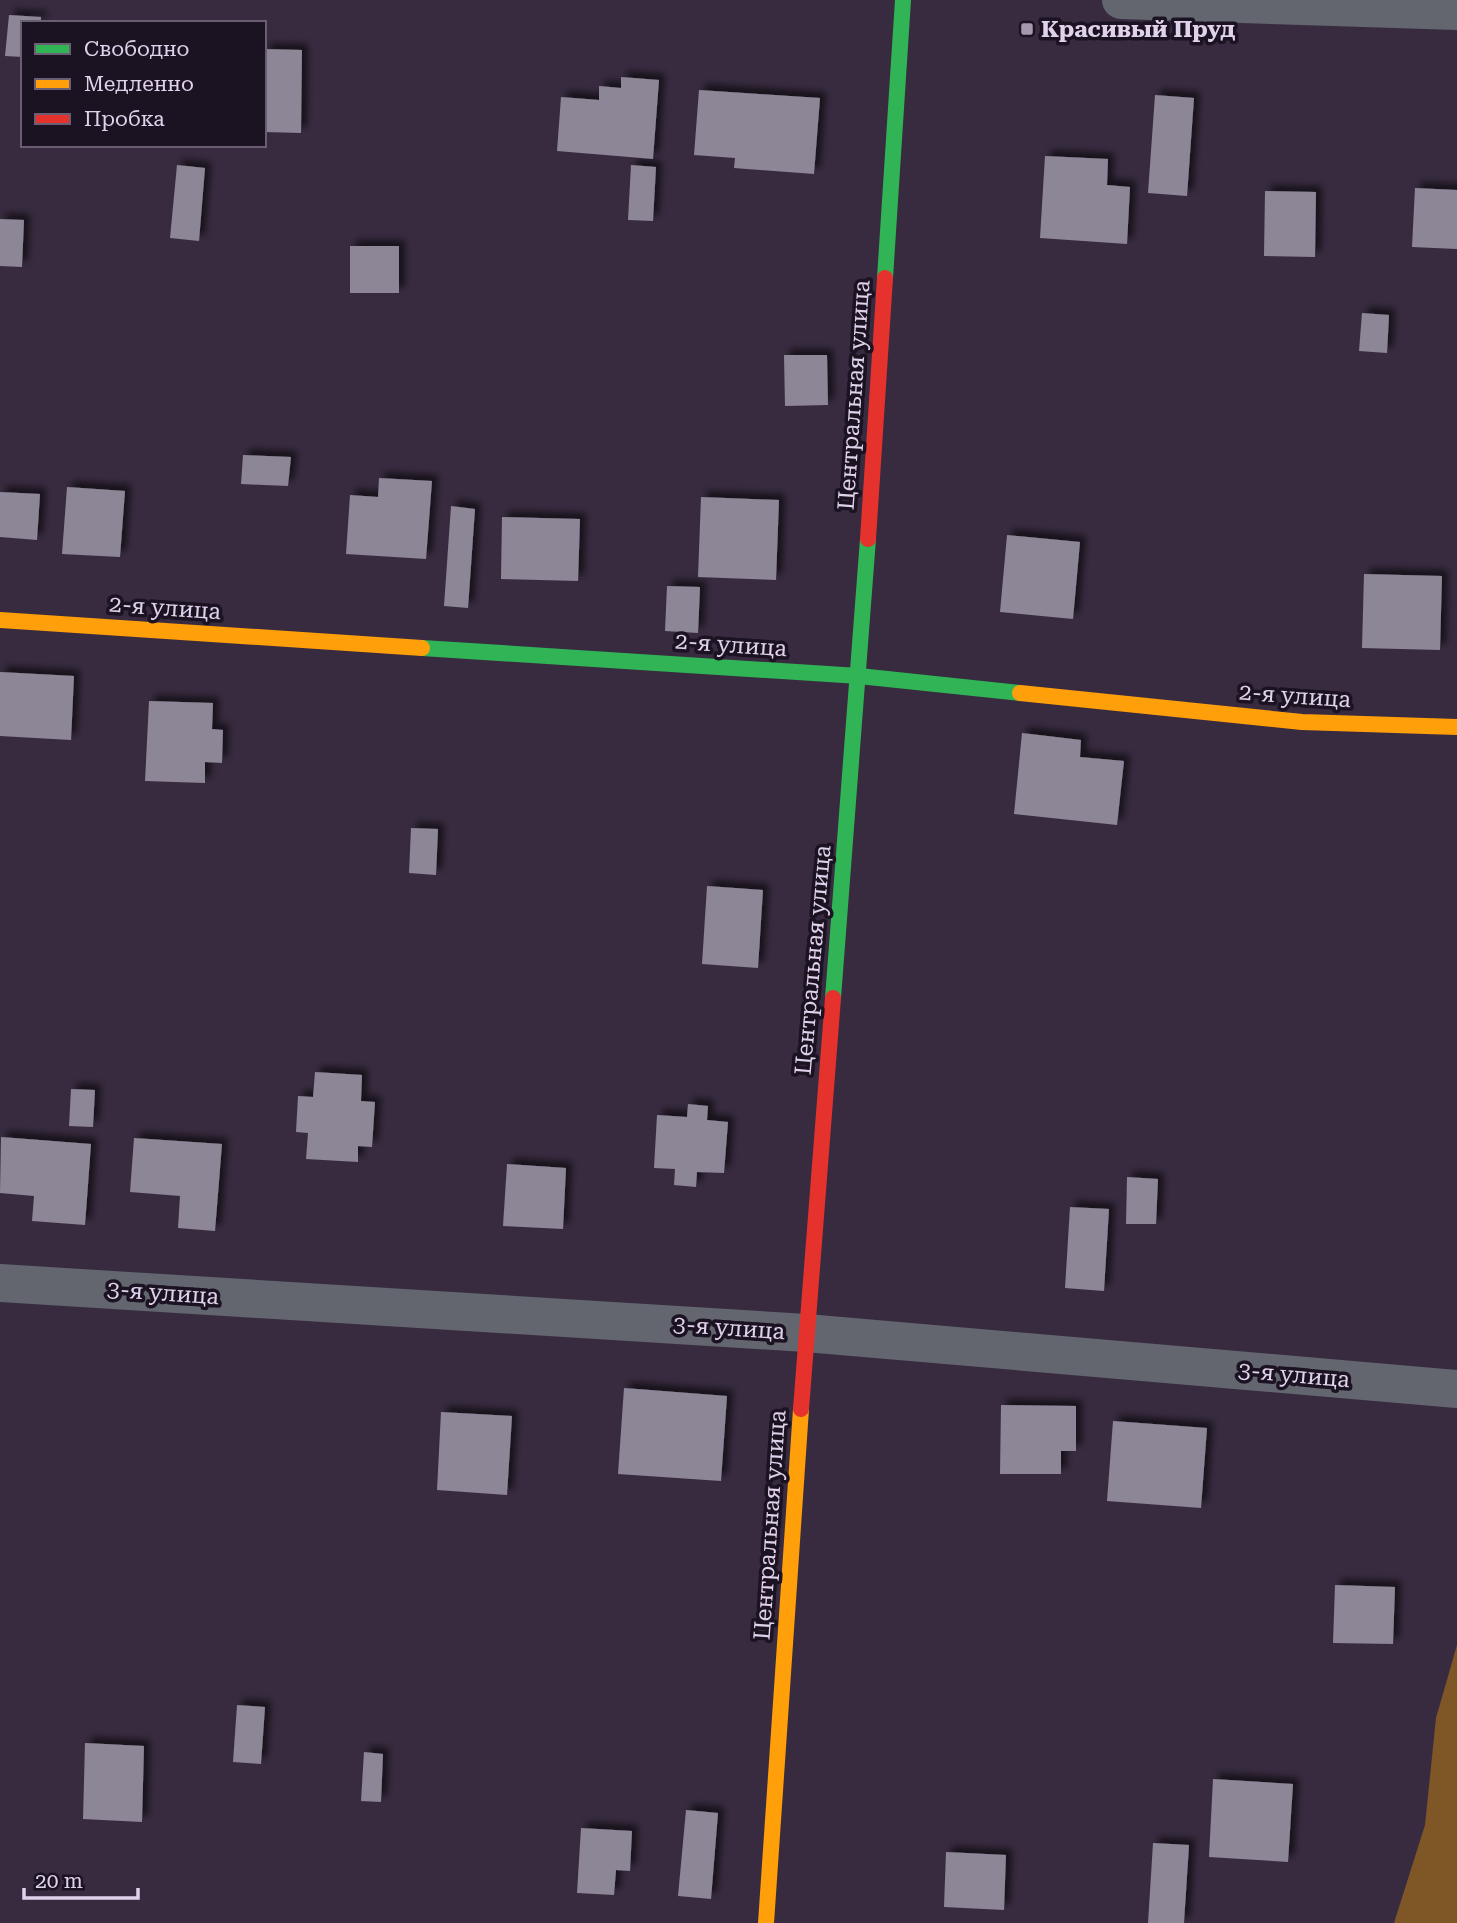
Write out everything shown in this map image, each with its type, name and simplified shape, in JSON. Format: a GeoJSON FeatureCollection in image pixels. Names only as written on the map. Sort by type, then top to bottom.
{"type":"FeatureCollection","features":[{"type":"Feature","properties":{"kind":"street","name":"Центральная улица"},"geometry":{"type":"LineString","coordinates":[[766,1923],[806,1333],[859,676],[903,0]]}},
{"type":"Feature","properties":{"kind":"street"},"geometry":{"type":"LineString","coordinates":[[1121,0],[1457,11]]}},
{"type":"Feature","properties":{"kind":"street","name":"2-я улица"},"geometry":{"type":"LineString","coordinates":[[0,620],[859,676],[1301,722],[1457,727]]}},
{"type":"Feature","properties":{"kind":"street","name":"3-я улица"},"geometry":{"type":"LineString","coordinates":[[0,1283],[806,1333],[1457,1389]]}},
{"type":"Feature","properties":{"kind":"shaded area"},"geometry":{"type":"Polygon","coordinates":[[[1457,1645],[1457,1923],[1394,1923],[1425,1825],[1436,1718],[1457,1645]]]}},
{"type":"Feature","properties":{"kind":"building"},"geometry":{"type":"Polygon","coordinates":[[[9,15],[41,17],[41,21],[21,21],[21,57],[5,56],[9,15]]]}},
{"type":"Feature","properties":{"kind":"building"},"geometry":{"type":"Polygon","coordinates":[[[266,49],[302,50],[301,133],[266,132],[266,49]]]}},
{"type":"Feature","properties":{"kind":"building"},"geometry":{"type":"Polygon","coordinates":[[[621,77],[659,80],[653,159],[557,151],[561,97],[599,100],[599,86],[621,88],[621,77]]]}},
{"type":"Feature","properties":{"kind":"building"},"geometry":{"type":"Polygon","coordinates":[[[699,90],[820,98],[814,174],[734,168],[735,158],[694,155],[699,90]]]}},
{"type":"Feature","properties":{"kind":"building"},"geometry":{"type":"Polygon","coordinates":[[[1155,95],[1194,98],[1187,196],[1148,193],[1155,95]]]}},
{"type":"Feature","properties":{"kind":"building"},"geometry":{"type":"Polygon","coordinates":[[[1045,156],[1108,159],[1107,185],[1130,187],[1127,244],[1040,238],[1045,156]]]}},
{"type":"Feature","properties":{"kind":"building"},"geometry":{"type":"Polygon","coordinates":[[[177,165],[205,168],[199,241],[170,238],[177,165]]]}},
{"type":"Feature","properties":{"kind":"building"},"geometry":{"type":"Polygon","coordinates":[[[631,165],[656,167],[653,221],[628,220],[631,165]]]}},
{"type":"Feature","properties":{"kind":"building"},"geometry":{"type":"Polygon","coordinates":[[[1415,188],[1457,190],[1457,249],[1412,247],[1415,188]]]}},
{"type":"Feature","properties":{"kind":"building"},"geometry":{"type":"Polygon","coordinates":[[[1265,191],[1316,192],[1315,257],[1264,256],[1265,191]]]}},
{"type":"Feature","properties":{"kind":"building"},"geometry":{"type":"Polygon","coordinates":[[[0,219],[24,220],[22,267],[0,266],[0,219]]]}},
{"type":"Feature","properties":{"kind":"building"},"geometry":{"type":"Polygon","coordinates":[[[350,246],[399,246],[399,293],[350,293],[350,246]]]}},
{"type":"Feature","properties":{"kind":"building"},"geometry":{"type":"Polygon","coordinates":[[[1362,313],[1389,315],[1387,353],[1359,351],[1362,313]]]}},
{"type":"Feature","properties":{"kind":"building"},"geometry":{"type":"Polygon","coordinates":[[[784,355],[827,355],[828,405],[785,406],[784,355]]]}},
{"type":"Feature","properties":{"kind":"building"},"geometry":{"type":"Polygon","coordinates":[[[243,455],[291,457],[288,486],[241,484],[243,455]]]}},
{"type":"Feature","properties":{"kind":"building"},"geometry":{"type":"Polygon","coordinates":[[[379,478],[432,481],[426,559],[346,554],[350,495],[378,497],[379,478]]]}},
{"type":"Feature","properties":{"kind":"building"},"geometry":{"type":"Polygon","coordinates":[[[67,487],[125,491],[120,557],[62,554],[67,487]]]}},
{"type":"Feature","properties":{"kind":"building"},"geometry":{"type":"Polygon","coordinates":[[[0,492],[40,494],[37,540],[0,537],[0,492]]]}},
{"type":"Feature","properties":{"kind":"building"},"geometry":{"type":"Polygon","coordinates":[[[701,497],[779,500],[776,580],[698,577],[701,497]]]}},
{"type":"Feature","properties":{"kind":"building"},"geometry":{"type":"Polygon","coordinates":[[[451,506],[475,509],[468,608],[444,606],[451,506]]]}},
{"type":"Feature","properties":{"kind":"building"},"geometry":{"type":"Polygon","coordinates":[[[502,517],[580,519],[578,581],[501,579],[502,517]]]}},
{"type":"Feature","properties":{"kind":"building"},"geometry":{"type":"Polygon","coordinates":[[[1007,535],[1080,542],[1073,619],[1000,612],[1007,535]]]}},
{"type":"Feature","properties":{"kind":"building"},"geometry":{"type":"Polygon","coordinates":[[[1364,574],[1442,576],[1440,650],[1362,648],[1364,574]]]}},
{"type":"Feature","properties":{"kind":"building"},"geometry":{"type":"Polygon","coordinates":[[[667,586],[700,587],[698,633],[665,631],[667,586]]]}},
{"type":"Feature","properties":{"kind":"building"},"geometry":{"type":"Polygon","coordinates":[[[0,672],[74,676],[71,740],[0,736],[0,672]]]}},
{"type":"Feature","properties":{"kind":"building"},"geometry":{"type":"Polygon","coordinates":[[[149,701],[213,703],[212,729],[223,730],[222,763],[205,762],[205,783],[145,781],[149,701]]]}},
{"type":"Feature","properties":{"kind":"building"},"geometry":{"type":"Polygon","coordinates":[[[1022,733],[1081,740],[1080,757],[1124,761],[1117,825],[1014,814],[1022,733]]]}},
{"type":"Feature","properties":{"kind":"building"},"geometry":{"type":"Polygon","coordinates":[[[411,828],[438,829],[436,875],[409,873],[411,828]]]}},
{"type":"Feature","properties":{"kind":"building"},"geometry":{"type":"Polygon","coordinates":[[[707,886],[763,890],[758,968],[702,964],[707,886]]]}},
{"type":"Feature","properties":{"kind":"building"},"geometry":{"type":"Polygon","coordinates":[[[315,1072],[362,1075],[361,1101],[375,1102],[372,1147],[358,1146],[358,1162],[306,1159],[308,1133],[296,1132],[298,1096],[313,1097],[315,1072]]]}},
{"type":"Feature","properties":{"kind":"building"},"geometry":{"type":"Polygon","coordinates":[[[71,1089],[95,1090],[93,1127],[69,1126],[71,1089]]]}},
{"type":"Feature","properties":{"kind":"building"},"geometry":{"type":"Polygon","coordinates":[[[688,1104],[708,1106],[707,1120],[728,1122],[724,1173],[697,1172],[696,1187],[674,1185],[675,1169],[654,1168],[657,1115],[687,1117],[688,1104]]]}},
{"type":"Feature","properties":{"kind":"building"},"geometry":{"type":"Polygon","coordinates":[[[1,1137],[91,1144],[85,1225],[32,1221],[34,1196],[0,1193],[1,1137]]]}},
{"type":"Feature","properties":{"kind":"building"},"geometry":{"type":"Polygon","coordinates":[[[134,1138],[222,1144],[215,1231],[178,1228],[180,1196],[130,1192],[134,1138]]]}},
{"type":"Feature","properties":{"kind":"building"},"geometry":{"type":"Polygon","coordinates":[[[507,1164],[566,1168],[563,1229],[503,1226],[507,1164]]]}},
{"type":"Feature","properties":{"kind":"building"},"geometry":{"type":"Polygon","coordinates":[[[1127,1177],[1158,1179],[1156,1224],[1126,1224],[1127,1177]]]}},
{"type":"Feature","properties":{"kind":"building"},"geometry":{"type":"Polygon","coordinates":[[[1070,1207],[1109,1209],[1104,1291],[1065,1288],[1070,1207]]]}},
{"type":"Feature","properties":{"kind":"building"},"geometry":{"type":"Polygon","coordinates":[[[624,1388],[727,1396],[721,1481],[618,1474],[624,1388]]]}},
{"type":"Feature","properties":{"kind":"building"},"geometry":{"type":"Polygon","coordinates":[[[1001,1405],[1076,1406],[1076,1451],[1061,1451],[1061,1474],[1000,1474],[1001,1405]]]}},
{"type":"Feature","properties":{"kind":"building"},"geometry":{"type":"Polygon","coordinates":[[[441,1412],[512,1416],[507,1495],[437,1490],[441,1412]]]}},
{"type":"Feature","properties":{"kind":"building"},"geometry":{"type":"Polygon","coordinates":[[[1113,1421],[1207,1428],[1201,1508],[1107,1501],[1113,1421]]]}},
{"type":"Feature","properties":{"kind":"building"},"geometry":{"type":"Polygon","coordinates":[[[1335,1585],[1395,1587],[1393,1644],[1333,1643],[1335,1585]]]}},
{"type":"Feature","properties":{"kind":"building"},"geometry":{"type":"Polygon","coordinates":[[[237,1705],[265,1707],[261,1764],[233,1762],[237,1705]]]}},
{"type":"Feature","properties":{"kind":"building"},"geometry":{"type":"Polygon","coordinates":[[[85,1743],[144,1746],[142,1822],[83,1819],[85,1743]]]}},
{"type":"Feature","properties":{"kind":"building"},"geometry":{"type":"Polygon","coordinates":[[[364,1752],[383,1754],[381,1802],[361,1801],[364,1752]]]}},
{"type":"Feature","properties":{"kind":"building"},"geometry":{"type":"Polygon","coordinates":[[[1213,1779],[1293,1784],[1288,1862],[1209,1857],[1213,1779]]]}},
{"type":"Feature","properties":{"kind":"building"},"geometry":{"type":"Polygon","coordinates":[[[686,1810],[718,1813],[711,1899],[678,1896],[686,1810]]]}},
{"type":"Feature","properties":{"kind":"building"},"geometry":{"type":"Polygon","coordinates":[[[581,1828],[632,1831],[630,1871],[616,1870],[614,1895],[577,1893],[581,1828]]]}},
{"type":"Feature","properties":{"kind":"building"},"geometry":{"type":"Polygon","coordinates":[[[1153,1843],[1189,1845],[1184,1923],[1148,1923],[1153,1843]]]}},
{"type":"Feature","properties":{"kind":"building"},"geometry":{"type":"Polygon","coordinates":[[[946,1852],[1006,1855],[1004,1910],[944,1907],[946,1852]]]}},
{"type":"Feature","properties":{"kind":"traffic: fast"},"geometry":{"type":"LineString","coordinates":[[885,278],[903,0]]}},
{"type":"Feature","properties":{"kind":"traffic: fast"},"geometry":{"type":"LineString","coordinates":[[833,998],[868,539]]}},
{"type":"Feature","properties":{"kind":"traffic: fast"},"geometry":{"type":"LineString","coordinates":[[422,648],[859,676],[1020,693]]}},
{"type":"Feature","properties":{"kind":"traffic: slow"},"geometry":{"type":"LineString","coordinates":[[0,620],[422,648]]}},
{"type":"Feature","properties":{"kind":"traffic: slow"},"geometry":{"type":"LineString","coordinates":[[1020,693],[1302,722],[1457,727]]}},
{"type":"Feature","properties":{"kind":"traffic: slow"},"geometry":{"type":"LineString","coordinates":[[766,1923],[801,1409]]}},
{"type":"Feature","properties":{"kind":"traffic: jam"},"geometry":{"type":"LineString","coordinates":[[868,539],[885,278]]}},
{"type":"Feature","properties":{"kind":"traffic: jam"},"geometry":{"type":"LineString","coordinates":[[801,1409],[833,998]]}},
{"type":"Feature","properties":{"kind":"place","name":"Красивый Пруд"},"geometry":{"type":"Point","coordinates":[1027,29]}}]}
